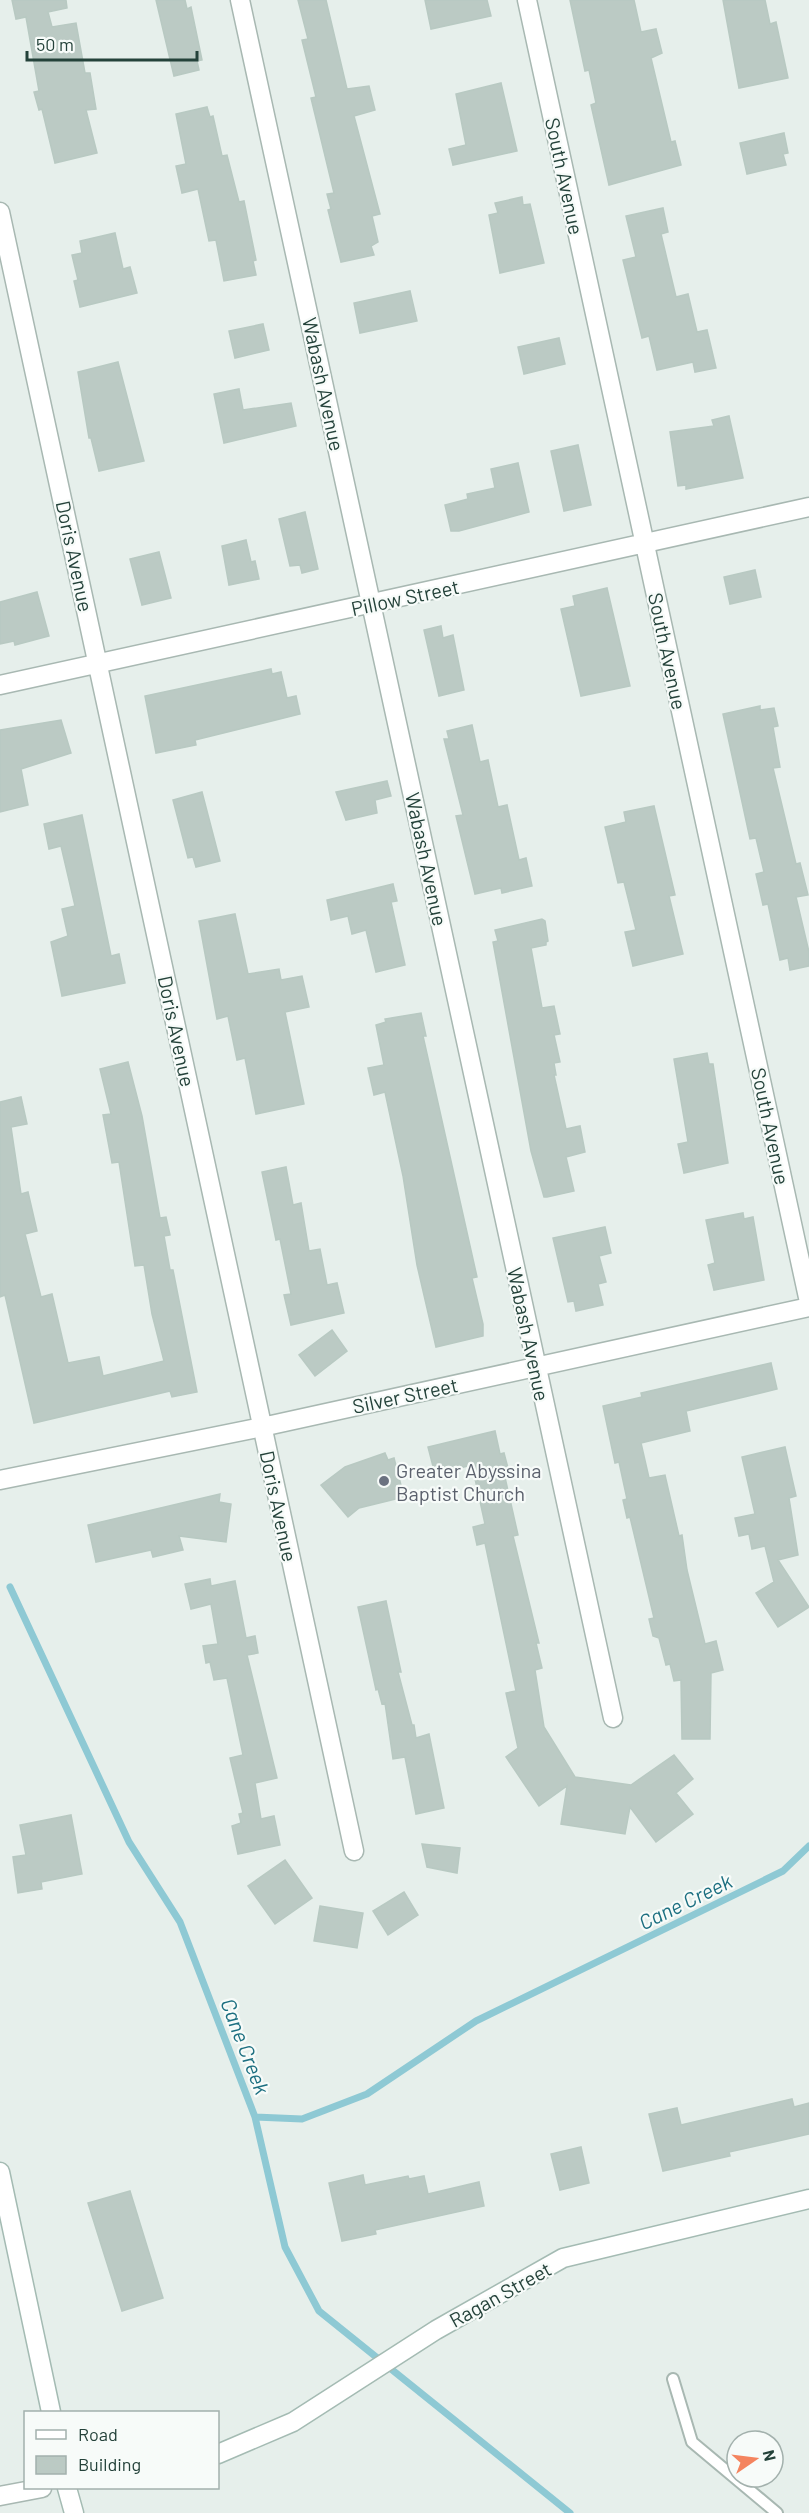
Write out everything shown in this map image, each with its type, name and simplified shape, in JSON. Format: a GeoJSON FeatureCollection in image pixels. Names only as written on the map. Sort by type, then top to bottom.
{"type":"FeatureCollection","features":[{"type":"Feature","properties":{"kind":"street","name":"Wabash Avenue"},"geometry":{"type":"LineString","coordinates":[[240,0],[373,604],[535,1366],[613,1718]]}},
{"type":"Feature","properties":{"kind":"street","name":"South Avenue"},"geometry":{"type":"LineString","coordinates":[[526,0],[809,1302]]}},
{"type":"Feature","properties":{"kind":"street","name":"Doris Avenue"},"geometry":{"type":"LineString","coordinates":[[0,212],[354,1851]]}},
{"type":"Feature","properties":{"kind":"street","name":"Pillow Street"},"geometry":{"type":"LineString","coordinates":[[0,685],[809,507]]}},
{"type":"Feature","properties":{"kind":"street","name":"Silver Street"},"geometry":{"type":"LineString","coordinates":[[0,1480],[262,1427],[809,1307]]}},
{"type":"Feature","properties":{"kind":"street"},"geometry":{"type":"LineString","coordinates":[[0,2172],[51,2411]]}},
{"type":"Feature","properties":{"kind":"street","name":"Ragan Street"},"geometry":{"type":"LineString","coordinates":[[219,2454],[294,2422],[444,2325],[563,2258],[809,2199]]}},
{"type":"Feature","properties":{"kind":"street"},"geometry":{"type":"LineString","coordinates":[[0,2496],[33,2489]]}},
{"type":"Feature","properties":{"kind":"street"},"geometry":{"type":"LineString","coordinates":[[68,2489],[74,2513]]}},
{"type":"Feature","properties":{"kind":"lane"},"geometry":{"type":"LineString","coordinates":[[673,2379],[692,2442],[777,2513]]}},
{"type":"Feature","properties":{"kind":"building"},"geometry":{"type":"Polygon","coordinates":[[[12,0],[66,0],[67,8],[48,12],[52,27],[76,23],[85,73],[90,73],[96,109],[86,110],[97,153],[55,163],[42,109],[39,110],[34,92],[39,91],[26,17],[16,19],[12,0]]]}},
{"type":"Feature","properties":{"kind":"building"},"geometry":{"type":"Polygon","coordinates":[[[156,0],[185,0],[187,9],[191,7],[202,60],[197,61],[199,70],[174,76],[156,0]]]}},
{"type":"Feature","properties":{"kind":"building"},"geometry":{"type":"Polygon","coordinates":[[[298,0],[326,0],[347,89],[369,86],[375,110],[354,116],[380,214],[372,216],[378,242],[371,246],[374,255],[341,262],[328,210],[331,209],[327,194],[334,193],[311,98],[316,97],[302,40],[308,39],[298,0]]]}},
{"type":"Feature","properties":{"kind":"building"},"geometry":{"type":"Polygon","coordinates":[[[425,0],[487,0],[491,16],[431,29],[425,0]]]}},
{"type":"Feature","properties":{"kind":"building"},"geometry":{"type":"Polygon","coordinates":[[[570,0],[634,0],[641,32],[656,29],[662,53],[651,58],[671,142],[675,141],[681,165],[609,185],[591,105],[596,103],[589,70],[585,71],[570,0]]]}},
{"type":"Feature","properties":{"kind":"building"},"geometry":{"type":"Polygon","coordinates":[[[723,0],[765,0],[770,24],[776,22],[788,78],[739,88],[723,0]]]}},
{"type":"Feature","properties":{"kind":"building"},"geometry":{"type":"Polygon","coordinates":[[[501,83],[517,151],[453,165],[449,149],[466,145],[456,94],[501,83]]]}},
{"type":"Feature","properties":{"kind":"building"},"geometry":{"type":"Polygon","coordinates":[[[207,107],[210,117],[213,116],[222,156],[227,155],[239,202],[244,201],[256,260],[253,261],[256,275],[224,281],[216,240],[209,241],[198,189],[182,193],[176,166],[186,164],[176,114],[207,107]]]}},
{"type":"Feature","properties":{"kind":"building"},"geometry":{"type":"Polygon","coordinates":[[[784,133],[788,153],[783,154],[786,165],[747,174],[740,143],[784,133]]]}},
{"type":"Feature","properties":{"kind":"building"},"geometry":{"type":"Polygon","coordinates":[[[522,197],[523,205],[530,204],[544,263],[500,273],[489,215],[498,213],[495,203],[522,197]]]}},
{"type":"Feature","properties":{"kind":"building"},"geometry":{"type":"Polygon","coordinates":[[[663,208],[668,232],[661,234],[676,297],[688,294],[697,332],[707,330],[716,368],[695,372],[693,362],[657,370],[649,336],[642,338],[623,260],[636,257],[626,216],[663,208]]]}},
{"type":"Feature","properties":{"kind":"building"},"geometry":{"type":"Polygon","coordinates":[[[115,233],[123,269],[130,267],[137,293],[80,307],[74,281],[78,280],[72,255],[82,253],[80,241],[115,233]]]}},
{"type":"Feature","properties":{"kind":"building"},"geometry":{"type":"Polygon","coordinates":[[[410,291],[417,321],[360,333],[354,303],[410,291]]]}},
{"type":"Feature","properties":{"kind":"building"},"geometry":{"type":"Polygon","coordinates":[[[263,324],[269,350],[235,358],[229,331],[263,324]]]}},
{"type":"Feature","properties":{"kind":"building"},"geometry":{"type":"Polygon","coordinates":[[[559,338],[565,364],[524,374],[518,347],[559,338]]]}},
{"type":"Feature","properties":{"kind":"building"},"geometry":{"type":"Polygon","coordinates":[[[118,362],[144,461],[99,471],[91,438],[89,438],[78,372],[118,362]]]}},
{"type":"Feature","properties":{"kind":"building"},"geometry":{"type":"Polygon","coordinates":[[[239,389],[243,410],[291,403],[296,426],[224,443],[214,394],[239,389]]]}},
{"type":"Feature","properties":{"kind":"building"},"geometry":{"type":"Polygon","coordinates":[[[729,416],[743,478],[686,489],[686,485],[678,486],[670,432],[714,426],[712,420],[729,416]]]}},
{"type":"Feature","properties":{"kind":"building"},"geometry":{"type":"Polygon","coordinates":[[[578,445],[591,505],[564,511],[551,451],[578,445]]]}},
{"type":"Feature","properties":{"kind":"building"},"geometry":{"type":"Polygon","coordinates":[[[518,463],[529,512],[459,531],[451,531],[445,505],[468,499],[467,494],[495,488],[491,469],[518,463]]]}},
{"type":"Feature","properties":{"kind":"building"},"geometry":{"type":"Polygon","coordinates":[[[305,512],[318,569],[302,573],[300,565],[290,566],[279,519],[305,512]]]}},
{"type":"Feature","properties":{"kind":"building"},"geometry":{"type":"Polygon","coordinates":[[[246,540],[251,562],[255,561],[259,579],[229,585],[222,546],[246,540]]]}},
{"type":"Feature","properties":{"kind":"building"},"geometry":{"type":"Polygon","coordinates":[[[159,552],[171,598],[142,605],[130,559],[159,552]]]}},
{"type":"Feature","properties":{"kind":"building"},"geometry":{"type":"Polygon","coordinates":[[[755,570],[761,597],[730,604],[724,577],[755,570]]]}},
{"type":"Feature","properties":{"kind":"building"},"geometry":{"type":"Polygon","coordinates":[[[607,588],[630,686],[581,696],[561,609],[575,606],[573,596],[607,588]]]}},
{"type":"Feature","properties":{"kind":"building"},"geometry":{"type":"Polygon","coordinates":[[[37,592],[49,636],[15,645],[14,641],[0,644],[0,602],[37,592]]]}},
{"type":"Feature","properties":{"kind":"building"},"geometry":{"type":"Polygon","coordinates":[[[441,626],[443,638],[453,635],[464,690],[439,696],[424,630],[441,626]]]}},
{"type":"Feature","properties":{"kind":"building"},"geometry":{"type":"Polygon","coordinates":[[[271,669],[272,674],[281,672],[287,698],[296,696],[300,714],[195,740],[196,745],[156,753],[145,696],[271,669]]]}},
{"type":"Feature","properties":{"kind":"building"},"geometry":{"type":"Polygon","coordinates":[[[760,706],[760,710],[774,708],[778,726],[773,727],[780,767],[773,768],[796,864],[800,863],[808,895],[796,897],[809,952],[809,966],[790,970],[788,958],[780,960],[768,904],[763,905],[756,874],[764,872],[756,838],[750,839],[723,714],[760,706]]]}},
{"type":"Feature","properties":{"kind":"building"},"geometry":{"type":"Polygon","coordinates":[[[61,720],[71,753],[21,769],[28,805],[0,812],[0,730],[61,720]]]}},
{"type":"Feature","properties":{"kind":"building"},"geometry":{"type":"Polygon","coordinates":[[[472,725],[480,762],[488,760],[498,807],[507,805],[519,860],[526,858],[532,886],[502,893],[501,888],[475,894],[456,816],[463,815],[444,739],[449,739],[447,731],[472,725]]]}},
{"type":"Feature","properties":{"kind":"building"},"geometry":{"type":"Polygon","coordinates":[[[387,781],[391,796],[375,800],[377,813],[346,820],[336,792],[387,781]]]}},
{"type":"Feature","properties":{"kind":"building"},"geometry":{"type":"Polygon","coordinates":[[[202,792],[220,861],[196,867],[193,857],[188,858],[173,800],[202,792]]]}},
{"type":"Feature","properties":{"kind":"building"},"geometry":{"type":"Polygon","coordinates":[[[654,806],[675,895],[669,896],[683,954],[633,966],[625,932],[636,930],[624,882],[618,883],[605,827],[626,822],[624,812],[654,806]]]}},
{"type":"Feature","properties":{"kind":"building"},"geometry":{"type":"Polygon","coordinates":[[[82,815],[111,956],[119,954],[125,983],[62,996],[51,942],[68,936],[62,909],[75,906],[61,846],[49,849],[44,824],[82,815]]]}},
{"type":"Feature","properties":{"kind":"building"},"geometry":{"type":"Polygon","coordinates":[[[393,884],[397,901],[391,902],[405,965],[376,972],[366,930],[352,934],[348,916],[331,920],[327,900],[393,884]]]}},
{"type":"Feature","properties":{"kind":"building"},"geometry":{"type":"Polygon","coordinates":[[[235,914],[248,974],[279,969],[281,980],[302,976],[309,1007],[285,1012],[304,1104],[256,1114],[245,1058],[237,1060],[228,1016],[217,1019],[199,921],[235,914]]]}},
{"type":"Feature","properties":{"kind":"building"},"geometry":{"type":"Polygon","coordinates":[[[542,919],[545,921],[548,941],[546,945],[531,948],[542,1008],[554,1006],[560,1034],[554,1035],[560,1062],[554,1063],[556,1075],[554,1075],[566,1129],[580,1126],[585,1152],[566,1157],[574,1191],[547,1197],[544,1197],[531,1151],[493,942],[498,941],[495,930],[542,919]]]}},
{"type":"Feature","properties":{"kind":"building"},"geometry":{"type":"Polygon","coordinates":[[[421,1013],[426,1036],[423,1036],[477,1277],[472,1278],[483,1324],[483,1336],[436,1347],[417,1265],[403,1176],[385,1092],[374,1095],[368,1068],[384,1065],[376,1025],[386,1022],[385,1019],[421,1013]]]}},
{"type":"Feature","properties":{"kind":"building"},"geometry":{"type":"Polygon","coordinates":[[[707,1053],[709,1064],[713,1064],[728,1163],[684,1173],[678,1144],[688,1142],[674,1059],[707,1053]]]}},
{"type":"Feature","properties":{"kind":"building"},"geometry":{"type":"Polygon","coordinates":[[[128,1062],[142,1116],[160,1218],[166,1217],[170,1235],[164,1236],[197,1392],[172,1397],[170,1391],[34,1423],[5,1295],[0,1297],[0,1102],[21,1097],[27,1124],[11,1127],[21,1194],[28,1192],[37,1231],[25,1234],[41,1297],[52,1294],[68,1363],[99,1357],[103,1376],[164,1361],[152,1314],[144,1265],[135,1266],[119,1162],[112,1163],[103,1115],[111,1114],[100,1069],[128,1062]]]}},
{"type":"Feature","properties":{"kind":"building"},"geometry":{"type":"Polygon","coordinates":[[[286,1167],[293,1205],[301,1203],[309,1251],[320,1249],[327,1285],[337,1283],[344,1313],[291,1325],[284,1295],[291,1294],[280,1239],[276,1240],[262,1172],[286,1167]]]}},
{"type":"Feature","properties":{"kind":"building"},"geometry":{"type":"Polygon","coordinates":[[[743,1213],[744,1219],[753,1217],[764,1280],[714,1290],[708,1265],[715,1263],[706,1220],[743,1213]]]}},
{"type":"Feature","properties":{"kind":"building"},"geometry":{"type":"Polygon","coordinates":[[[605,1227],[611,1253],[599,1256],[606,1282],[598,1284],[603,1305],[576,1311],[574,1301],[568,1302],[553,1238],[605,1227]]]}},
{"type":"Feature","properties":{"kind":"building"},"geometry":{"type":"Polygon","coordinates":[[[332,1330],[347,1351],[315,1376],[299,1355],[332,1330]]]}},
{"type":"Feature","properties":{"kind":"building"},"geometry":{"type":"Polygon","coordinates":[[[771,1363],[777,1389],[686,1411],[690,1431],[641,1443],[649,1478],[665,1475],[679,1536],[682,1535],[687,1570],[705,1644],[716,1641],[723,1670],[711,1673],[710,1739],[682,1739],[681,1680],[674,1681],[670,1664],[666,1665],[659,1638],[653,1636],[649,1619],[654,1618],[630,1517],[627,1518],[623,1500],[627,1499],[619,1462],[615,1463],[603,1406],[642,1397],[641,1393],[771,1363]]]}},
{"type":"Feature","properties":{"kind":"building"},"geometry":{"type":"Polygon","coordinates":[[[495,1431],[500,1454],[504,1453],[509,1472],[504,1473],[518,1535],[513,1536],[539,1643],[536,1643],[542,1668],[535,1670],[544,1727],[575,1777],[631,1785],[674,1755],[693,1779],[676,1793],[693,1814],[656,1842],[630,1807],[625,1834],[561,1824],[567,1786],[539,1806],[506,1757],[518,1748],[506,1693],[516,1691],[485,1543],[477,1545],[473,1527],[485,1524],[472,1465],[435,1474],[428,1447],[495,1431]]]}},
{"type":"Feature","properties":{"kind":"building"},"geometry":{"type":"Polygon","coordinates":[[[785,1447],[796,1496],[789,1498],[798,1555],[778,1560],[809,1607],[778,1627],[756,1593],[774,1582],[765,1546],[752,1549],[749,1534],[739,1536],[735,1518],[755,1514],[742,1457],[785,1447]]]}},
{"type":"Feature","properties":{"kind":"building"},"geometry":{"type":"Polygon","coordinates":[[[385,1453],[388,1460],[394,1458],[404,1497],[359,1508],[348,1517],[321,1485],[345,1467],[385,1453]]]}},
{"type":"Feature","properties":{"kind":"building"},"geometry":{"type":"Polygon","coordinates":[[[220,1494],[219,1502],[231,1504],[226,1542],[179,1536],[183,1550],[153,1557],[151,1550],[96,1562],[88,1525],[220,1494]]]}},
{"type":"Feature","properties":{"kind":"building"},"geometry":{"type":"Polygon","coordinates":[[[210,1579],[211,1586],[235,1581],[246,1638],[255,1636],[258,1653],[247,1655],[277,1778],[255,1783],[261,1819],[274,1816],[280,1845],[238,1854],[232,1826],[241,1823],[239,1814],[243,1813],[230,1758],[243,1755],[227,1678],[214,1680],[210,1662],[206,1663],[203,1646],[218,1644],[211,1604],[191,1609],[185,1584],[210,1579]]]}},
{"type":"Feature","properties":{"kind":"building"},"geometry":{"type":"Polygon","coordinates":[[[386,1601],[401,1672],[398,1672],[412,1725],[414,1725],[416,1738],[429,1734],[444,1808],[416,1814],[405,1757],[393,1759],[385,1703],[382,1704],[378,1689],[376,1690],[358,1607],[386,1601]]]}},
{"type":"Feature","properties":{"kind":"building"},"geometry":{"type":"Polygon","coordinates":[[[71,1815],[82,1874],[41,1882],[42,1889],[18,1893],[13,1857],[26,1855],[20,1825],[71,1815]]]}},
{"type":"Feature","properties":{"kind":"building"},"geometry":{"type":"Polygon","coordinates":[[[422,1844],[460,1848],[457,1873],[427,1867],[422,1844]]]}},
{"type":"Feature","properties":{"kind":"building"},"geometry":{"type":"Polygon","coordinates":[[[285,1860],[312,1898],[275,1924],[248,1886],[285,1860]]]}},
{"type":"Feature","properties":{"kind":"building"},"geometry":{"type":"Polygon","coordinates":[[[404,1892],[418,1915],[388,1935],[373,1911],[404,1892]]]}},
{"type":"Feature","properties":{"kind":"building"},"geometry":{"type":"Polygon","coordinates":[[[320,1906],[363,1913],[357,1948],[314,1941],[320,1906]]]}},
{"type":"Feature","properties":{"kind":"building"},"geometry":{"type":"Polygon","coordinates":[[[792,2099],[794,2107],[809,2103],[809,2134],[729,2152],[730,2156],[663,2171],[649,2114],[677,2108],[681,2125],[792,2099]]]}},
{"type":"Feature","properties":{"kind":"building"},"geometry":{"type":"Polygon","coordinates":[[[581,2147],[589,2183],[560,2190],[551,2154],[581,2147]]]}},
{"type":"Feature","properties":{"kind":"building"},"geometry":{"type":"Polygon","coordinates":[[[363,2175],[365,2185],[408,2176],[409,2179],[424,2176],[428,2194],[479,2182],[484,2206],[375,2230],[376,2234],[342,2241],[329,2183],[363,2175]]]}},
{"type":"Feature","properties":{"kind":"building"},"geometry":{"type":"Polygon","coordinates":[[[130,2191],[163,2298],[122,2311],[88,2203],[130,2191]]]}},
{"type":"Feature","properties":{"kind":"waterway","name":"Cane Creek"},"geometry":{"type":"LineString","coordinates":[[10,1587],[129,1842],[180,1922],[255,2117],[302,2119],[367,2094],[476,2021],[783,1871],[809,1846]]}},
{"type":"Feature","properties":{"kind":"waterway"},"geometry":{"type":"LineString","coordinates":[[255,2117],[285,2247],[319,2311],[570,2513]]}},
{"type":"Feature","properties":{"kind":"place","name":"Greater Abyssina Baptist Church"},"geometry":{"type":"Point","coordinates":[384,1481]}}]}
